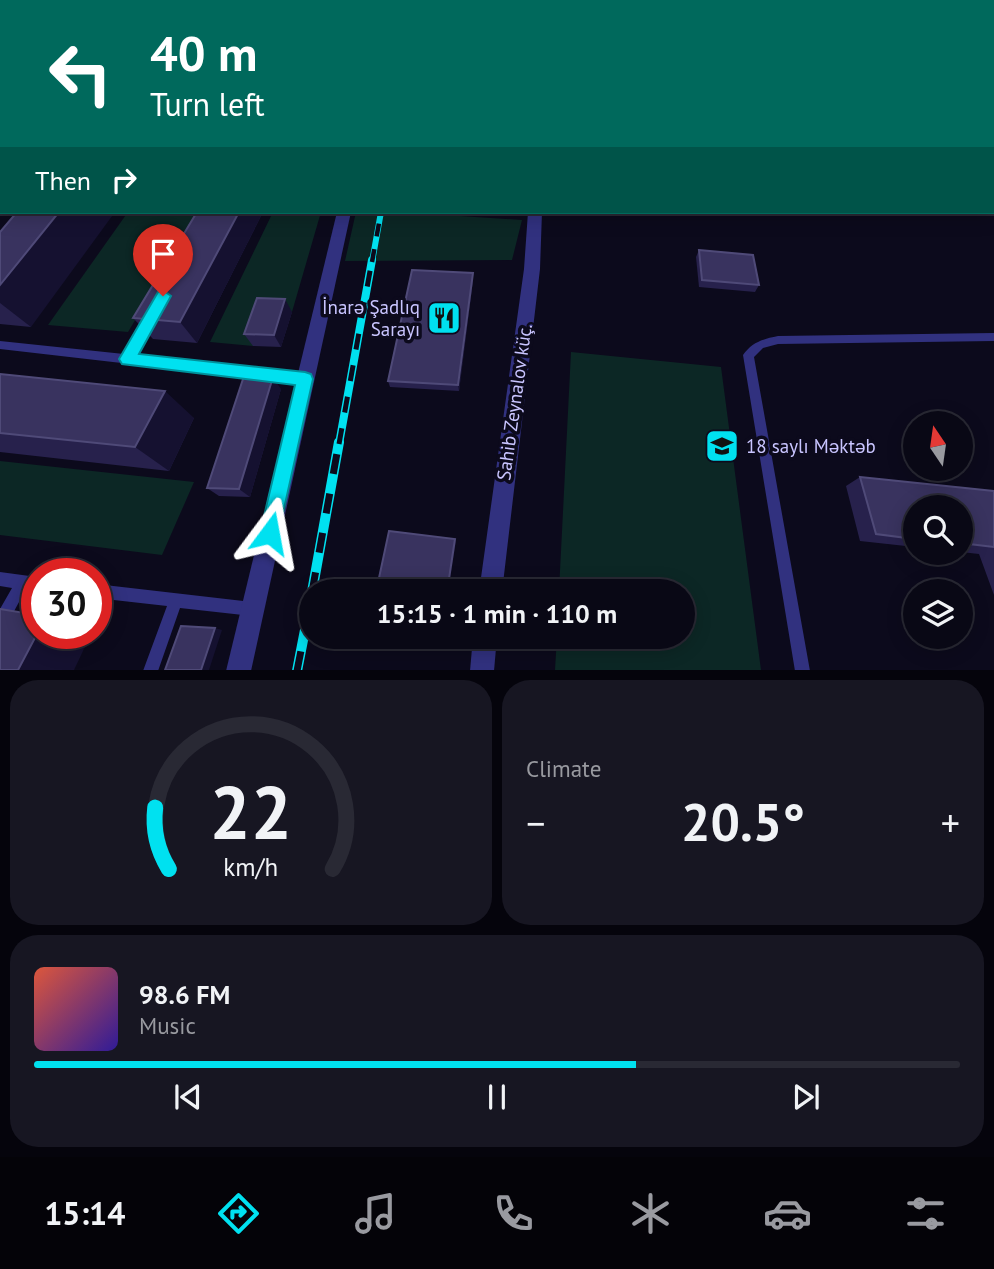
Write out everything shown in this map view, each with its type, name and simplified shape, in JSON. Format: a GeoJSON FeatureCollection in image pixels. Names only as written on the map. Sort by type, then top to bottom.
{"type":"FeatureCollection","features":[{"type":"Feature","properties":{"kind":"street"},"geometry":{"type":"LineString","coordinates":[[238,670],[344,214]]}},
{"type":"Feature","properties":{"kind":"street","name":"Sahib Zeynalov küç."},"geometry":{"type":"LineString","coordinates":[[492,579],[532,268],[535,214]]}},
{"type":"Feature","properties":{"kind":"street"},"geometry":{"type":"LineString","coordinates":[[482,670],[484,649]]}},
{"type":"Feature","properties":{"kind":"lane"},"geometry":{"type":"LineString","coordinates":[[127,359],[160,303]]}},
{"type":"Feature","properties":{"kind":"lane"},"geometry":{"type":"LineString","coordinates":[[803,670],[748,355],[760,344],[778,340],[994,337]]}},
{"type":"Feature","properties":{"kind":"lane"},"geometry":{"type":"LineString","coordinates":[[0,345],[305,379]]}},
{"type":"Feature","properties":{"kind":"lane"},"geometry":{"type":"LineString","coordinates":[[0,579],[21,582]]}},
{"type":"Feature","properties":{"kind":"lane"},"geometry":{"type":"LineString","coordinates":[[112,593],[252,609]]}},
{"type":"Feature","properties":{"kind":"lane"},"geometry":{"type":"LineString","coordinates":[[0,623],[21,595]]}},
{"type":"Feature","properties":{"kind":"lane"},"geometry":{"type":"LineString","coordinates":[[150,670],[176,600]]}},
{"type":"Feature","properties":{"kind":"green space"},"geometry":{"type":"Polygon","coordinates":[[[127,214],[199,214],[128,332],[48,325],[127,214]]]}},
{"type":"Feature","properties":{"kind":"green space"},"geometry":{"type":"Polygon","coordinates":[[[272,214],[320,214],[292,312],[265,312],[253,346],[210,342],[272,214]]]}},
{"type":"Feature","properties":{"kind":"green space"},"geometry":{"type":"Polygon","coordinates":[[[356,214],[429,214],[522,220],[512,260],[345,261],[356,214]]]}},
{"type":"Feature","properties":{"kind":"green space"},"geometry":{"type":"Polygon","coordinates":[[[571,352],[721,367],[761,670],[555,670],[556,649],[695,649],[695,579],[560,579],[571,352]]]}},
{"type":"Feature","properties":{"kind":"green space"},"geometry":{"type":"Polygon","coordinates":[[[0,461],[194,482],[162,555],[0,535],[0,461]]]}},
{"type":"Feature","properties":{"kind":"building"},"geometry":{"type":"Polygon","coordinates":[[[15,214],[57,214],[0,285],[0,232],[15,214]]]}},
{"type":"Feature","properties":{"kind":"building"},"geometry":{"type":"Polygon","coordinates":[[[196,214],[238,214],[180,322],[133,318],[196,214]]]}},
{"type":"Feature","properties":{"kind":"building"},"geometry":{"type":"Polygon","coordinates":[[[699,250],[753,255],[759,285],[702,280],[699,250]]]}},
{"type":"Feature","properties":{"kind":"building"},"geometry":{"type":"Polygon","coordinates":[[[412,270],[473,273],[458,385],[388,381],[412,270]]]}},
{"type":"Feature","properties":{"kind":"building"},"geometry":{"type":"Polygon","coordinates":[[[257,298],[285,299],[274,335],[244,334],[257,298]]]}},
{"type":"Feature","properties":{"kind":"building"},"geometry":{"type":"Polygon","coordinates":[[[0,374],[165,391],[135,447],[0,433],[0,374]]]}},
{"type":"Feature","properties":{"kind":"building"},"geometry":{"type":"Polygon","coordinates":[[[244,376],[273,377],[239,489],[207,488],[244,376]]]}},
{"type":"Feature","properties":{"kind":"building"},"geometry":{"type":"Polygon","coordinates":[[[860,477],[994,491],[994,547],[973,544],[973,495],[903,495],[903,537],[876,534],[860,477]]]}},
{"type":"Feature","properties":{"kind":"building"},"geometry":{"type":"Polygon","coordinates":[[[389,531],[455,539],[449,579],[379,579],[389,531]]]}},
{"type":"Feature","properties":{"kind":"building"},"geometry":{"type":"Polygon","coordinates":[[[0,609],[21,612],[21,649],[29,649],[18,670],[0,670],[0,609]]]}},
{"type":"Feature","properties":{"kind":"building"},"geometry":{"type":"Polygon","coordinates":[[[181,626],[215,628],[201,670],[165,670],[181,626]]]}},
{"type":"Feature","properties":{"kind":"railway"},"geometry":{"type":"LineString","coordinates":[[372,262],[381,214]]}},
{"type":"Feature","properties":{"kind":"railway"},"geometry":{"type":"LineString","coordinates":[[339,444],[372,260]]}},
{"type":"Feature","properties":{"kind":"railway"},"geometry":{"type":"LineString","coordinates":[[314,579],[339,442]]}},
{"type":"Feature","properties":{"kind":"railway"},"geometry":{"type":"LineString","coordinates":[[297,670],[301,649]]}},
{"type":"Feature","properties":{"kind":"place","name":"İnarə Şadlıq Sarayı"},"geometry":{"type":"Point","coordinates":[444,318]}},
{"type":"Feature","properties":{"kind":"place","name":"18 saylı Məktəb"},"geometry":{"type":"Point","coordinates":[722,446]}},
{"type":"Feature","properties":{"kind":"route"},"geometry":{"type":"LineString","coordinates":[[163,296],[127,359],[305,379],[270,533]]}}]}
